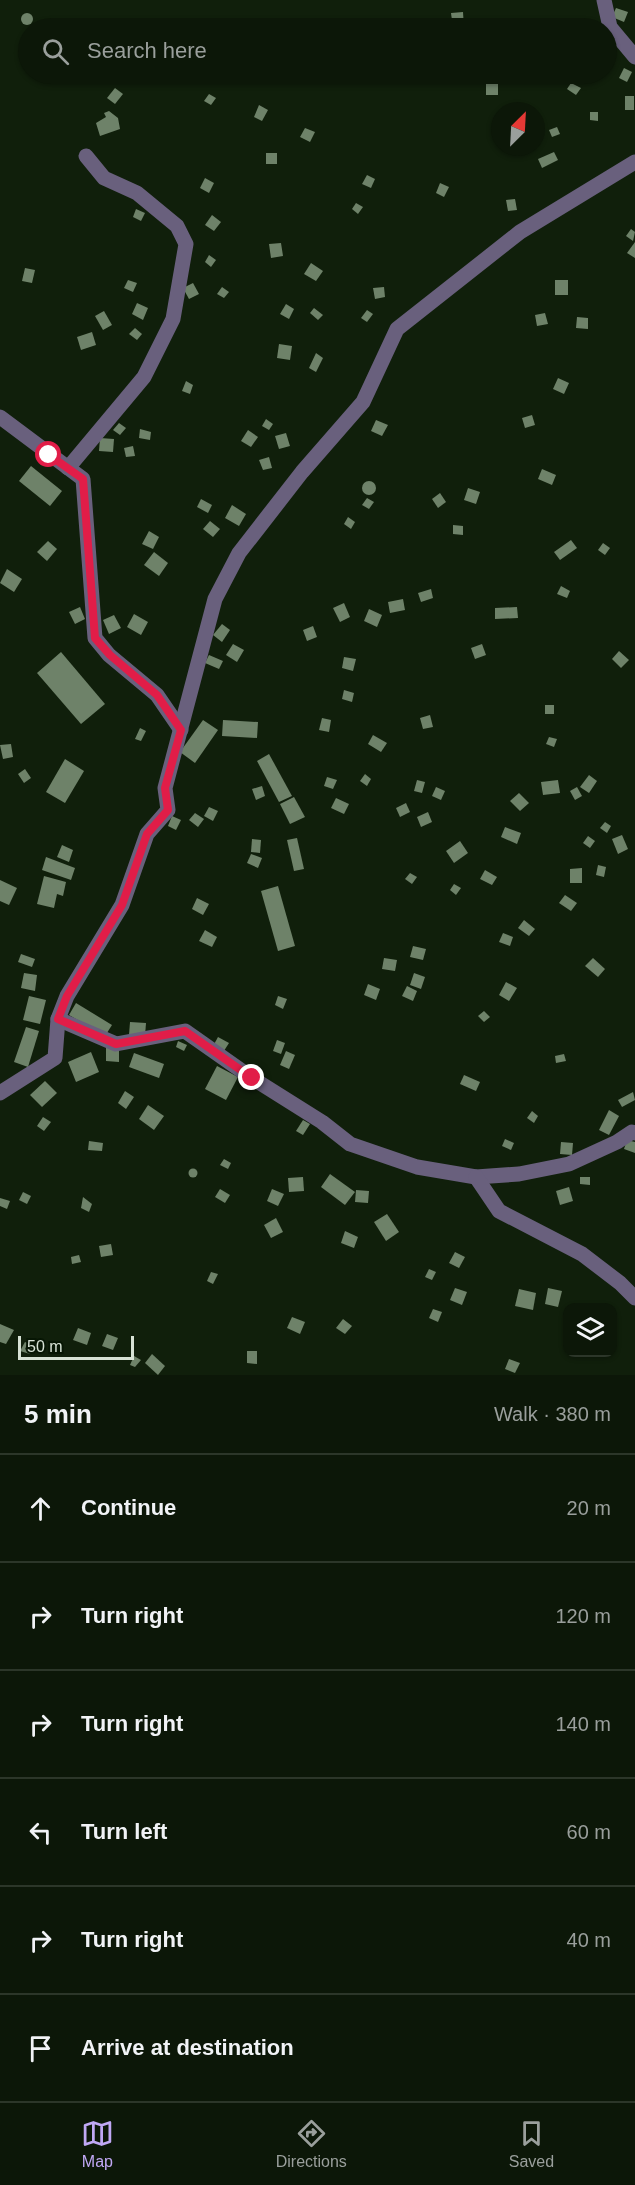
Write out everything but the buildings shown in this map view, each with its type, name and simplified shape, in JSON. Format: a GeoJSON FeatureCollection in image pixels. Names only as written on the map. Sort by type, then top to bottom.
{"type":"FeatureCollection","features":[{"type":"Feature","properties":{"kind":"street"},"geometry":{"type":"LineString","coordinates":[[604,0],[608,18]]}},
{"type":"Feature","properties":{"kind":"street"},"geometry":{"type":"LineString","coordinates":[[617,35],[635,57]]}},
{"type":"Feature","properties":{"kind":"street"},"geometry":{"type":"LineString","coordinates":[[68,468],[144,377],[173,319],[186,244],[177,226],[137,193],[104,178],[86,156]]}},
{"type":"Feature","properties":{"kind":"street"},"geometry":{"type":"LineString","coordinates":[[0,1094],[56,1058],[58,1019],[67,996],[122,905],[147,834],[168,810],[165,788],[215,599],[239,553],[302,472],[363,402],[397,329],[520,232],[635,162]]}},
{"type":"Feature","properties":{"kind":"street"},"geometry":{"type":"LineString","coordinates":[[0,417],[83,479],[95,638],[110,655],[157,695],[181,730]]}},
{"type":"Feature","properties":{"kind":"street"},"geometry":{"type":"LineString","coordinates":[[58,1019],[116,1044],[185,1031],[252,1078],[322,1122],[350,1144],[417,1167],[476,1177],[519,1174],[570,1164],[617,1143],[632,1132],[635,1133]]}},
{"type":"Feature","properties":{"kind":"street"},"geometry":{"type":"LineString","coordinates":[[476,1177],[499,1211],[582,1254],[620,1283],[635,1298]]}},
{"type":"Feature","properties":{"kind":"route"},"geometry":{"type":"LineString","coordinates":[[49,455],[83,479],[90,597],[95,638],[110,655],[157,695],[181,730],[165,788],[168,810],[147,834],[122,905],[67,996],[58,1019],[116,1044],[185,1031],[252,1078]]}}]}
